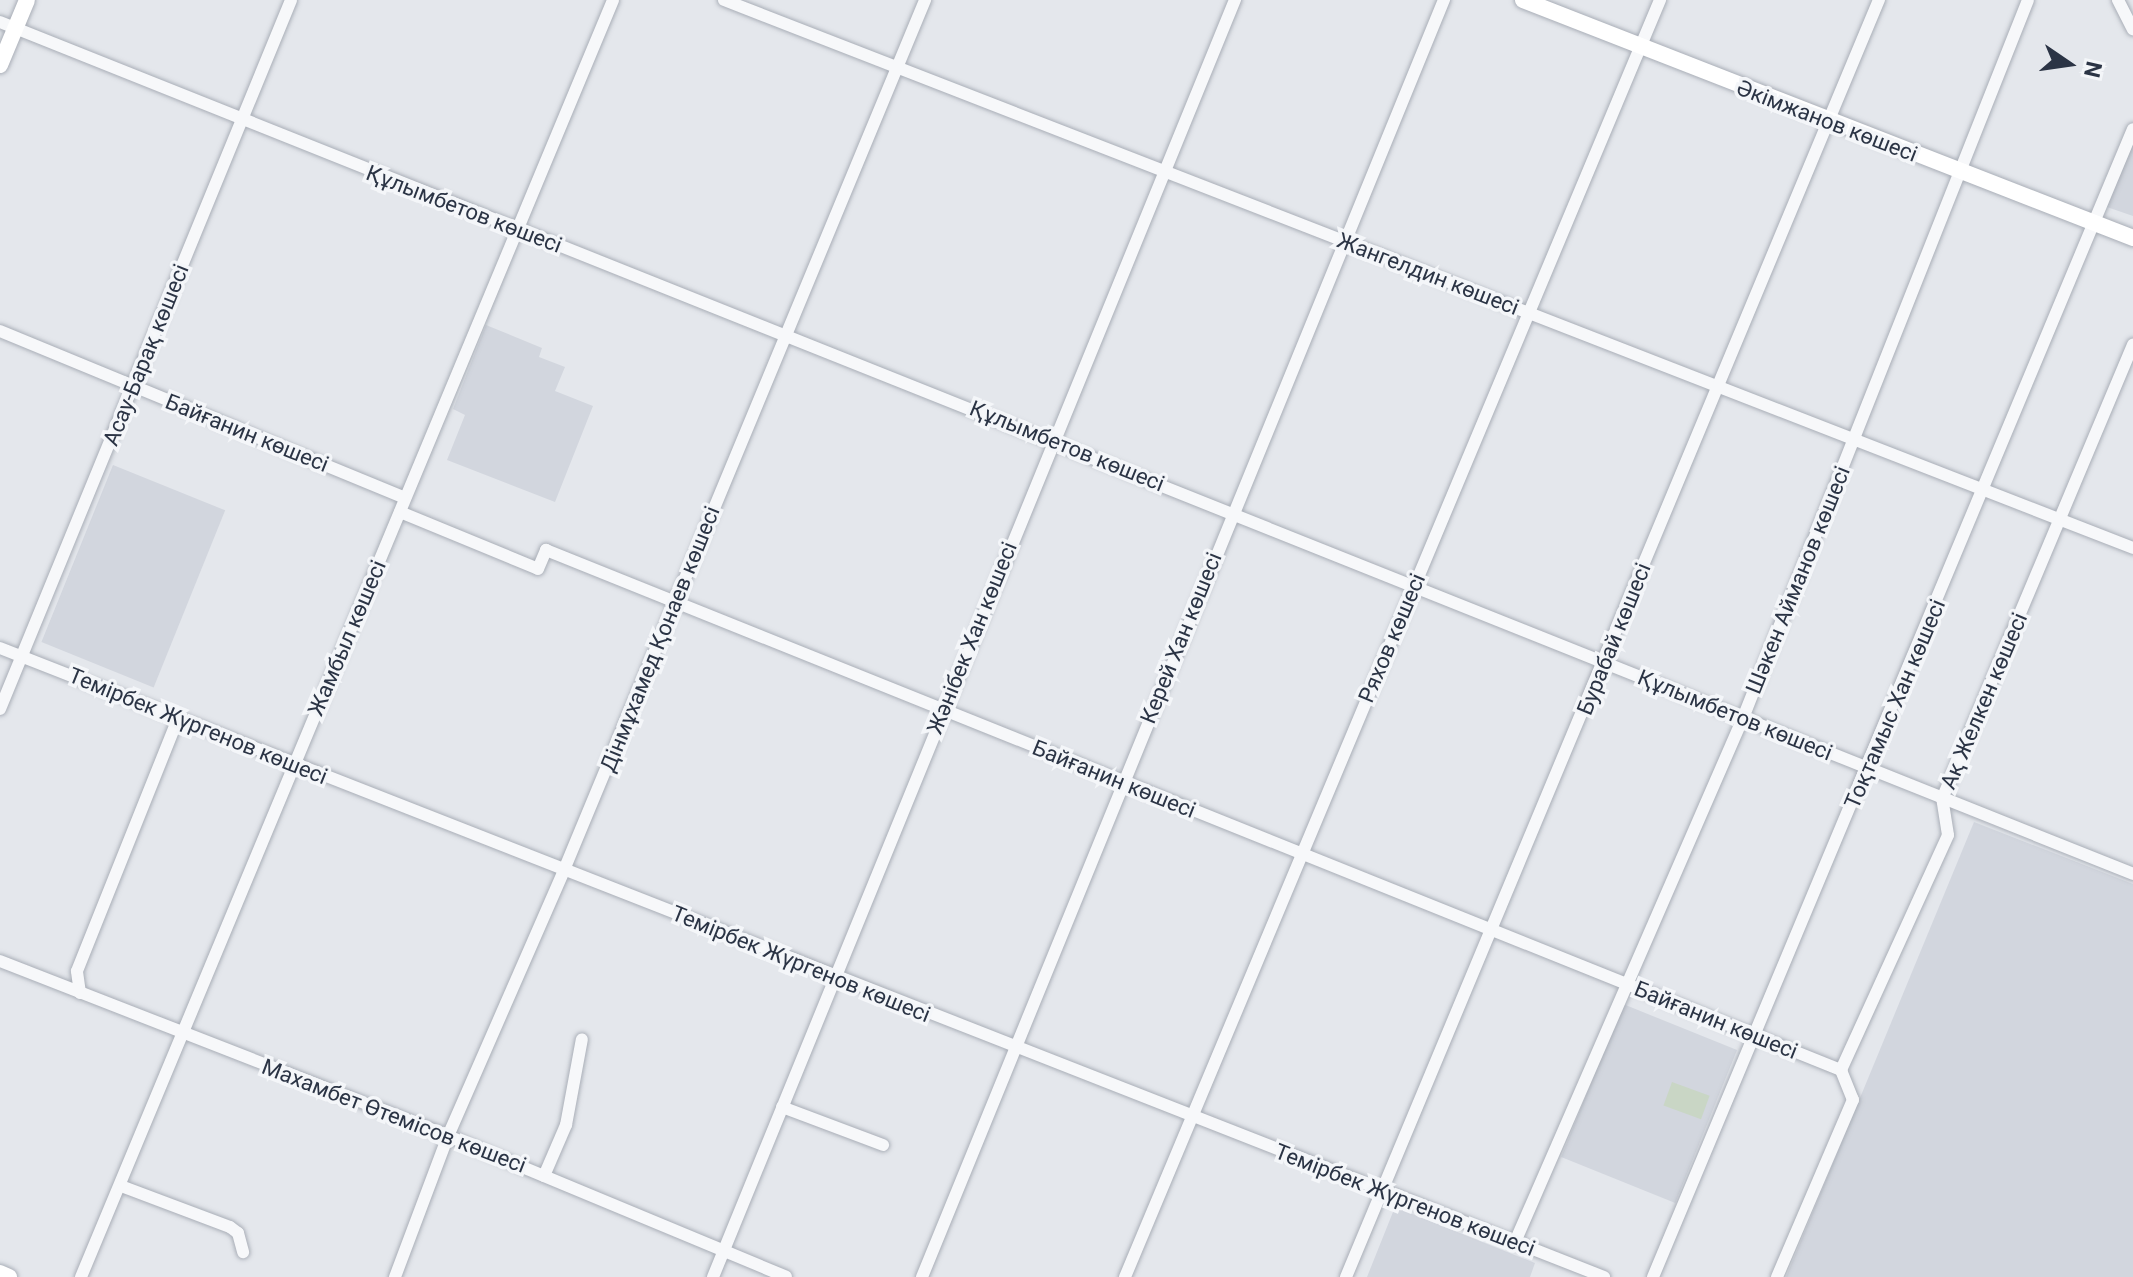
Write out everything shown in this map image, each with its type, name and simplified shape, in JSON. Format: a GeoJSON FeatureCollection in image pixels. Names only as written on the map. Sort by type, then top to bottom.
{"type":"FeatureCollection","features":[{"type":"Feature","properties":{"kind":"main road"},"geometry":{"type":"LineString","coordinates":[[0,65],[8,26],[27,0]]}},
{"type":"Feature","properties":{"kind":"main road","name":"Әкімжанов көшесі"},"geometry":{"type":"LineString","coordinates":[[1523,0],[2133,238]]}},
{"type":"Feature","properties":{"kind":"main road"},"geometry":{"type":"LineString","coordinates":[[0,1273],[9,1277]]}},
{"type":"Feature","properties":{"kind":"street","name":"Асау-Барақ көшесі"},"geometry":{"type":"LineString","coordinates":[[0,709],[291,0]]}},
{"type":"Feature","properties":{"kind":"street","name":"Жамбыл көшесі"},"geometry":{"type":"LineString","coordinates":[[81,1277],[613,0]]}},
{"type":"Feature","properties":{"kind":"street","name":"Жангелдин көшесі"},"geometry":{"type":"LineString","coordinates":[[724,0],[1719,385],[1852,441],[1986,488],[2133,548]]}},
{"type":"Feature","properties":{"kind":"street","name":"Дінмұхамед Қонаев көшесі"},"geometry":{"type":"LineString","coordinates":[[395,1277],[448,1136],[564,870],[925,0]]}},
{"type":"Feature","properties":{"kind":"street","name":"Жәнібек Хан көшесі"},"geometry":{"type":"LineString","coordinates":[[713,1277],[942,710],[1235,0]]}},
{"type":"Feature","properties":{"kind":"street","name":"Керей Хан көшесі"},"geometry":{"type":"LineString","coordinates":[[922,1277],[1444,0]]}},
{"type":"Feature","properties":{"kind":"street","name":"Ряхов көшесі"},"geometry":{"type":"LineString","coordinates":[[1125,1277],[1660,0]]}},
{"type":"Feature","properties":{"kind":"street","name":"Бурабай көшесі"},"geometry":{"type":"LineString","coordinates":[[1346,1277],[1493,934],[1879,0]]}},
{"type":"Feature","properties":{"kind":"street","name":"Шәкен Айманов көшесі"},"geometry":{"type":"LineString","coordinates":[[1515,1242],[1623,983],[1743,718],[1852,441],[1963,173],[2028,0]]}},
{"type":"Feature","properties":{"kind":"street"},"geometry":{"type":"LineString","coordinates":[[2118,0],[2133,29]]}},
{"type":"Feature","properties":{"kind":"street","name":"Құлымбетов көшесі"},"geometry":{"type":"LineString","coordinates":[[8,26],[516,230],[1416,584],[2133,874]]}},
{"type":"Feature","properties":{"kind":"street","name":"Тоқтамыс Хан көшесі"},"geometry":{"type":"LineString","coordinates":[[1653,1277],[1986,488],[2133,129]]}},
{"type":"Feature","properties":{"kind":"street","name":"Байғанин көшесі"},"geometry":{"type":"LineString","coordinates":[[0,331],[405,498]]}},
{"type":"Feature","properties":{"kind":"street","name":"Ақ Желкен көшесі"},"geometry":{"type":"LineString","coordinates":[[1841,1070],[1948,835],[1942,799],[2133,345]]}},
{"type":"Feature","properties":{"kind":"street","name":"Байғанин көшесі"},"geometry":{"type":"LineString","coordinates":[[400,512],[538,569],[546,550],[1301,853],[1493,934],[1841,1070]]}},
{"type":"Feature","properties":{"kind":"street","name":"Темірбек Жүргенов көшесі"},"geometry":{"type":"LineString","coordinates":[[0,648],[1604,1277]]}},
{"type":"Feature","properties":{"kind":"street"},"geometry":{"type":"LineString","coordinates":[[80,993],[77,971],[178,719]]}},
{"type":"Feature","properties":{"kind":"street","name":"Махамбет Өтемісов көшесі"},"geometry":{"type":"LineString","coordinates":[[0,961],[448,1136],[786,1277]]}},
{"type":"Feature","properties":{"kind":"street"},"geometry":{"type":"LineString","coordinates":[[544,1176],[566,1125],[582,1039]]}},
{"type":"Feature","properties":{"kind":"street"},"geometry":{"type":"LineString","coordinates":[[1777,1277],[1853,1100],[1841,1070]]}},
{"type":"Feature","properties":{"kind":"street"},"geometry":{"type":"LineString","coordinates":[[782,1107],[883,1145]]}},
{"type":"Feature","properties":{"kind":"street"},"geometry":{"type":"LineString","coordinates":[[121,1186],[230,1227],[238,1233],[243,1252]]}},
{"type":"Feature","properties":{"kind":"shaded area"},"geometry":{"type":"Polygon","coordinates":[[[2133,143],[2133,216],[2107,207],[2133,143]]]}},
{"type":"Feature","properties":{"kind":"shaded area"},"geometry":{"type":"Polygon","coordinates":[[[486,325],[542,348],[539,357],[565,367],[555,391],[593,406],[555,502],[447,460],[465,415],[453,409],[486,325]]]}},
{"type":"Feature","properties":{"kind":"shaded area"},"geometry":{"type":"Polygon","coordinates":[[[113,465],[225,510],[154,687],[41,642],[113,465]]]}},
{"type":"Feature","properties":{"kind":"shaded area"},"geometry":{"type":"Polygon","coordinates":[[[1974,822],[2133,884],[2133,1277],[1786,1277],[1974,822]]]}},
{"type":"Feature","properties":{"kind":"shaded area"},"geometry":{"type":"Polygon","coordinates":[[[1623,1004],[1737,1050],[1675,1203],[1561,1157],[1623,1004]]]}},
{"type":"Feature","properties":{"kind":"shaded area"},"geometry":{"type":"Polygon","coordinates":[[[1395,1207],[1535,1263],[1530,1277],[1367,1277],[1395,1207]]]}},
{"type":"Feature","properties":{"kind":"green space"},"geometry":{"type":"Polygon","coordinates":[[[1672,1082],[1710,1096],[1701,1119],[1663,1105],[1672,1082]]]}}]}
